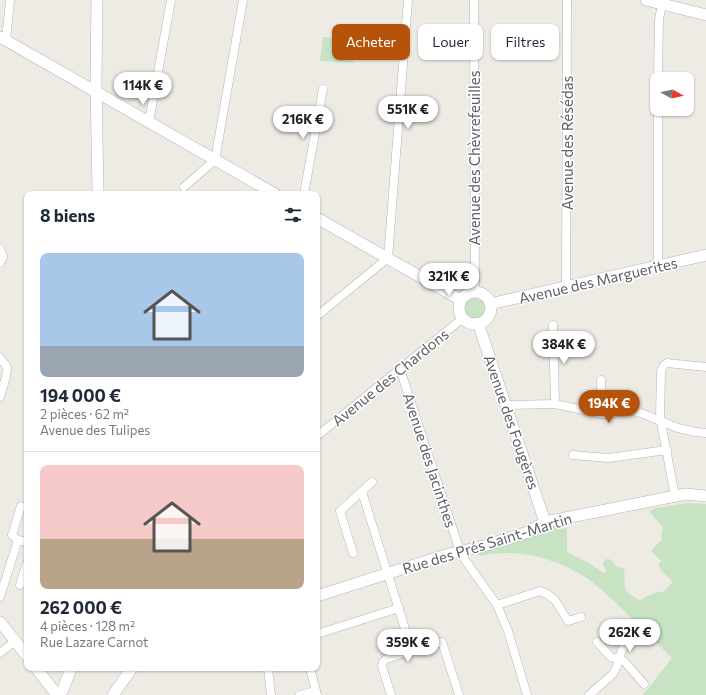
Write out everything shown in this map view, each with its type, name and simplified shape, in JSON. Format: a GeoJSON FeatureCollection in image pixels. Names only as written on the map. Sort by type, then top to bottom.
{"type":"FeatureCollection","features":[{"type":"Feature","properties":{"kind":"street"},"geometry":{"type":"LineString","coordinates":[[10,0],[3,39],[270,191]]}},
{"type":"Feature","properties":{"kind":"street"},"geometry":{"type":"LineString","coordinates":[[97,0],[98,191]]}},
{"type":"Feature","properties":{"kind":"street"},"geometry":{"type":"LineString","coordinates":[[149,122],[171,0]]}},
{"type":"Feature","properties":{"kind":"street"},"geometry":{"type":"LineString","coordinates":[[184,187],[215,160],[243,0]]}},
{"type":"Feature","properties":{"kind":"street"},"geometry":{"type":"LineString","coordinates":[[320,314],[388,258],[408,0]]}},
{"type":"Feature","properties":{"kind":"street","name":"Avenue des Chèvrefeuilles"},"geometry":{"type":"LineString","coordinates":[[474,0],[475,292]]}},
{"type":"Feature","properties":{"kind":"street","name":"Avenue des Résédas"},"geometry":{"type":"LineString","coordinates":[[566,287],[567,0]]}},
{"type":"Feature","properties":{"kind":"street"},"geometry":{"type":"LineString","coordinates":[[646,0],[662,2],[706,15]]}},
{"type":"Feature","properties":{"kind":"street"},"geometry":{"type":"LineString","coordinates":[[658,72],[658,19],[662,2]]}},
{"type":"Feature","properties":{"kind":"street"},"geometry":{"type":"LineString","coordinates":[[305,191],[323,89]]}},
{"type":"Feature","properties":{"kind":"street"},"geometry":{"type":"LineString","coordinates":[[658,116],[658,266]]}},
{"type":"Feature","properties":{"kind":"street"},"geometry":{"type":"LineString","coordinates":[[320,220],[461,300]]}},
{"type":"Feature","properties":{"kind":"street"},"geometry":{"type":"LineString","coordinates":[[0,248],[3,257],[0,263]]}},
{"type":"Feature","properties":{"kind":"street","name":"Avenue des Marguerites"},"geometry":{"type":"LineString","coordinates":[[490,304],[706,256]]}},
{"type":"Feature","properties":{"kind":"street"},"geometry":{"type":"LineString","coordinates":[[475,292],[484,295],[490,304],[489,314],[483,321],[478,323],[470,323],[463,318],[459,309],[461,300],[467,294],[475,292]]}},
{"type":"Feature","properties":{"kind":"street","name":"Avenue des Chardons"},"geometry":{"type":"LineString","coordinates":[[320,434],[463,318]]}},
{"type":"Feature","properties":{"kind":"street","name":"Avenue des Fougères"},"geometry":{"type":"LineString","coordinates":[[478,323],[545,522]]}},
{"type":"Feature","properties":{"kind":"street"},"geometry":{"type":"LineString","coordinates":[[553,325],[555,404]]}},
{"type":"Feature","properties":{"kind":"street"},"geometry":{"type":"LineString","coordinates":[[0,358],[7,367],[6,377],[0,397]]}},
{"type":"Feature","properties":{"kind":"street"},"geometry":{"type":"LineString","coordinates":[[675,496],[661,422],[661,371],[664,365],[671,362],[706,367]]}},
{"type":"Feature","properties":{"kind":"street","name":"Avenue des Jacinthes"},"geometry":{"type":"LineString","coordinates":[[400,369],[460,551],[464,560],[497,604],[508,631],[527,695]]}},
{"type":"Feature","properties":{"kind":"street"},"geometry":{"type":"LineString","coordinates":[[602,380],[602,414]]}},
{"type":"Feature","properties":{"kind":"street"},"geometry":{"type":"LineString","coordinates":[[506,404],[555,404],[602,414],[633,411],[661,422],[696,432],[706,433]]}},
{"type":"Feature","properties":{"kind":"street"},"geometry":{"type":"LineString","coordinates":[[573,455],[608,458],[667,450]]}},
{"type":"Feature","properties":{"kind":"street"},"geometry":{"type":"LineString","coordinates":[[353,553],[340,511],[372,482]]}},
{"type":"Feature","properties":{"kind":"street"},"geometry":{"type":"LineString","coordinates":[[362,492],[412,650]]}},
{"type":"Feature","properties":{"kind":"street","name":"Rue des Prés Saint-Martin"},"geometry":{"type":"LineString","coordinates":[[320,595],[388,572],[460,551],[484,546],[528,532],[545,522],[686,494],[706,496]]}},
{"type":"Feature","properties":{"kind":"street"},"geometry":{"type":"LineString","coordinates":[[0,597],[23,541],[12,535],[21,506]]}},
{"type":"Feature","properties":{"kind":"street"},"geometry":{"type":"LineString","coordinates":[[20,585],[24,572]]}},
{"type":"Feature","properties":{"kind":"street"},"geometry":{"type":"LineString","coordinates":[[497,604],[540,591],[556,600],[568,621],[581,617]]}},
{"type":"Feature","properties":{"kind":"street"},"geometry":{"type":"LineString","coordinates":[[320,633],[399,608]]}},
{"type":"Feature","properties":{"kind":"street"},"geometry":{"type":"LineString","coordinates":[[0,622],[24,652]]}},
{"type":"Feature","properties":{"kind":"street"},"geometry":{"type":"LineString","coordinates":[[589,695],[613,674],[622,649],[638,633]]}},
{"type":"Feature","properties":{"kind":"street"},"geometry":{"type":"LineString","coordinates":[[0,653],[15,641]]}},
{"type":"Feature","properties":{"kind":"street"},"geometry":{"type":"LineString","coordinates":[[391,695],[382,666],[383,662],[386,659],[412,650],[442,642],[459,695]]}},
{"type":"Feature","properties":{"kind":"street"},"geometry":{"type":"LineString","coordinates":[[597,642],[611,657],[624,661],[644,684]]}},
{"type":"Feature","properties":{"kind":"street"},"geometry":{"type":"LineString","coordinates":[[38,671],[58,695],[63,690],[70,671]]}},
{"type":"Feature","properties":{"kind":"street"},"geometry":{"type":"LineString","coordinates":[[113,695],[130,671]]}},
{"type":"Feature","properties":{"kind":"street"},"geometry":{"type":"LineString","coordinates":[[268,671],[271,695]]}},
{"type":"Feature","properties":{"kind":"street"},"geometry":{"type":"LineString","coordinates":[[300,695],[317,693],[311,671]]}},
{"type":"Feature","properties":{"kind":"green space"},"geometry":{"type":"Polygon","coordinates":[[[323,37],[332,38],[332,60],[353,60],[353,63],[320,61],[323,37]]]}},
{"type":"Feature","properties":{"kind":"green space"},"geometry":{"type":"Polygon","coordinates":[[[471,298],[479,298],[485,304],[485,312],[479,318],[471,318],[465,312],[465,304],[471,298]]]}},
{"type":"Feature","properties":{"kind":"green space"},"geometry":{"type":"Polygon","coordinates":[[[687,503],[706,504],[706,695],[643,695],[672,658],[650,636],[645,640],[635,630],[639,626],[604,592],[580,574],[553,561],[538,557],[508,553],[479,556],[477,551],[557,523],[558,529],[567,528],[567,552],[604,573],[607,571],[603,565],[604,560],[611,560],[616,566],[624,569],[625,588],[629,594],[640,600],[654,593],[663,592],[673,582],[661,570],[658,565],[661,561],[651,551],[662,539],[661,536],[663,528],[649,511],[656,508],[687,503]]]}}]}
